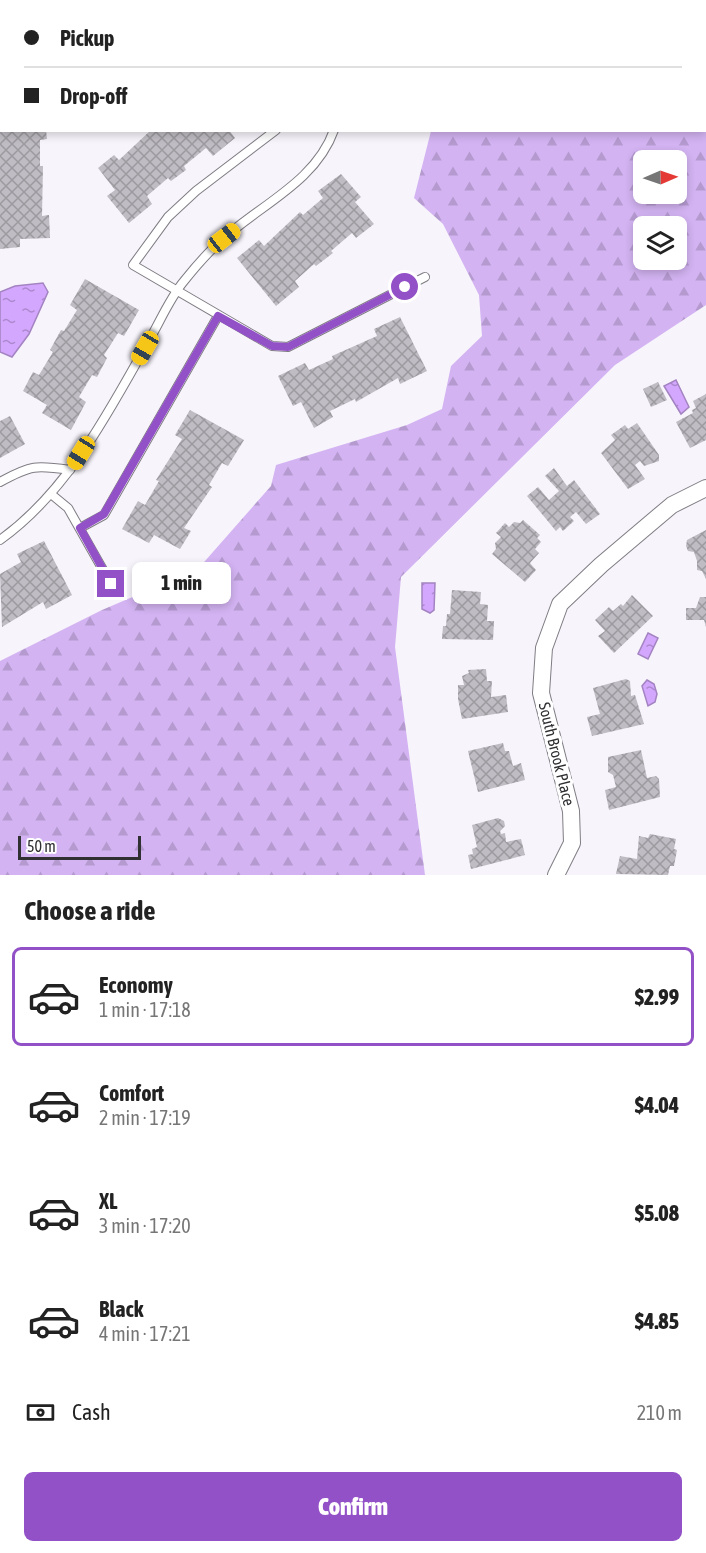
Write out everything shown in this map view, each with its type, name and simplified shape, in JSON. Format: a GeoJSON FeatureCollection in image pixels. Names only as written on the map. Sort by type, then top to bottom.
{"type":"FeatureCollection","features":[{"type":"Feature","properties":{"kind":"street","name":"South Brook Place"},"geometry":{"type":"LineString","coordinates":[[556,875],[572,843],[572,811],[541,693],[544,648],[560,604],[601,565],[672,505],[706,488]]}},
{"type":"Feature","properties":{"kind":"lane"},"geometry":{"type":"LineString","coordinates":[[273,132],[196,191],[168,217],[133,265],[177,293],[272,346],[288,347],[425,277]]}},
{"type":"Feature","properties":{"kind":"lane"},"geometry":{"type":"LineString","coordinates":[[0,540],[27,521],[70,470],[182,282],[224,238],[292,186],[314,165],[326,149],[331,132]]}},
{"type":"Feature","properties":{"kind":"lane"},"geometry":{"type":"LineString","coordinates":[[80,528],[104,514],[218,316]]}},
{"type":"Feature","properties":{"kind":"lane"},"geometry":{"type":"LineString","coordinates":[[0,482],[38,465],[70,470]]}},
{"type":"Feature","properties":{"kind":"lane"},"geometry":{"type":"LineString","coordinates":[[51,494],[68,508],[111,584]]}},
{"type":"Feature","properties":{"kind":"green space"},"geometry":{"type":"Polygon","coordinates":[[[431,132],[706,132],[706,305],[615,365],[401,577],[395,647],[425,875],[0,875],[0,661],[102,610],[198,569],[271,486],[276,465],[407,425],[442,409],[451,366],[482,336],[479,295],[443,224],[414,198],[431,132]]]}},
{"type":"Feature","properties":{"kind":"water"},"geometry":{"type":"Polygon","coordinates":[[[43,283],[48,292],[29,334],[12,357],[0,352],[0,292],[15,286],[43,283]]]}},
{"type":"Feature","properties":{"kind":"water"},"geometry":{"type":"Polygon","coordinates":[[[676,380],[689,407],[681,414],[664,386],[676,380]]]}},
{"type":"Feature","properties":{"kind":"water"},"geometry":{"type":"Polygon","coordinates":[[[422,583],[435,583],[434,610],[430,613],[422,609],[422,583]]]}},
{"type":"Feature","properties":{"kind":"water"},"geometry":{"type":"Polygon","coordinates":[[[648,633],[658,638],[648,659],[638,654],[648,633]]]}},
{"type":"Feature","properties":{"kind":"water"},"geometry":{"type":"Polygon","coordinates":[[[647,680],[654,684],[657,694],[655,702],[648,706],[642,686],[647,680]]]}},
{"type":"Feature","properties":{"kind":"building"},"geometry":{"type":"Polygon","coordinates":[[[0,132],[46,132],[47,139],[40,140],[40,166],[43,166],[42,216],[49,215],[50,238],[20,239],[20,247],[0,249],[0,132]]]}},
{"type":"Feature","properties":{"kind":"building"},"geometry":{"type":"Polygon","coordinates":[[[149,132],[230,132],[235,138],[213,156],[206,148],[184,166],[186,170],[171,181],[168,178],[147,196],[152,204],[129,223],[107,196],[115,190],[98,168],[114,155],[119,160],[149,132]]]}},
{"type":"Feature","properties":{"kind":"building"},"geometry":{"type":"Polygon","coordinates":[[[341,174],[361,197],[355,202],[374,224],[356,238],[352,233],[331,251],[333,253],[316,266],[314,264],[295,281],[299,287],[276,306],[237,258],[259,240],[264,246],[300,212],[303,215],[323,198],[318,191],[341,174]]]}},
{"type":"Feature","properties":{"kind":"building"},"geometry":{"type":"Polygon","coordinates":[[[85,279],[139,310],[124,336],[118,333],[104,355],[107,358],[97,377],[92,375],[79,397],[86,402],[71,430],[42,413],[47,405],[23,391],[33,372],[39,375],[53,352],[50,350],[61,330],[64,331],[77,310],[70,305],[85,279]]]}},
{"type":"Feature","properties":{"kind":"building"},"geometry":{"type":"Polygon","coordinates":[[[400,317],[427,371],[400,384],[398,378],[356,402],[355,399],[330,411],[333,417],[314,428],[301,402],[293,406],[278,376],[305,363],[309,370],[333,359],[332,356],[377,336],[374,329],[400,317]]]}},
{"type":"Feature","properties":{"kind":"building"},"geometry":{"type":"Polygon","coordinates":[[[658,382],[667,400],[651,407],[643,389],[658,382]]]}},
{"type":"Feature","properties":{"kind":"building"},"geometry":{"type":"Polygon","coordinates":[[[706,394],[706,440],[690,448],[676,422],[693,413],[692,410],[696,408],[693,401],[706,394]]]}},
{"type":"Feature","properties":{"kind":"building"},"geometry":{"type":"Polygon","coordinates":[[[190,410],[244,440],[228,466],[222,463],[209,485],[212,487],[184,528],[191,531],[180,549],[154,535],[149,543],[122,529],[138,501],[145,505],[159,481],[156,480],[182,439],[175,435],[190,410]]]}},
{"type":"Feature","properties":{"kind":"building"},"geometry":{"type":"Polygon","coordinates":[[[10,416],[25,444],[0,458],[0,421],[10,416]]]}},
{"type":"Feature","properties":{"kind":"building"},"geometry":{"type":"Polygon","coordinates":[[[637,423],[659,455],[659,461],[644,466],[640,461],[635,465],[645,479],[628,489],[601,453],[615,440],[611,435],[625,425],[628,429],[637,423]]]}},
{"type":"Feature","properties":{"kind":"building"},"geometry":{"type":"Polygon","coordinates":[[[554,468],[567,486],[574,480],[600,514],[586,524],[576,512],[570,517],[574,521],[563,531],[560,527],[556,531],[527,496],[538,487],[549,500],[559,491],[545,476],[554,468]]]}},
{"type":"Feature","properties":{"kind":"building"},"geometry":{"type":"Polygon","coordinates":[[[523,520],[540,535],[537,538],[541,542],[535,549],[539,553],[530,563],[536,570],[525,582],[492,554],[496,549],[495,543],[501,537],[496,533],[505,523],[509,527],[514,522],[520,523],[523,520]]]}},
{"type":"Feature","properties":{"kind":"building"},"geometry":{"type":"Polygon","coordinates":[[[706,530],[706,579],[702,571],[697,570],[694,552],[688,551],[686,546],[687,540],[706,530]]]}},
{"type":"Feature","properties":{"kind":"building"},"geometry":{"type":"Polygon","coordinates":[[[44,541],[72,595],[46,609],[43,602],[2,627],[0,574],[21,562],[17,554],[44,541]]]}},
{"type":"Feature","properties":{"kind":"building"},"geometry":{"type":"Polygon","coordinates":[[[452,590],[481,592],[480,604],[488,605],[487,621],[494,621],[493,640],[442,639],[443,626],[446,626],[447,614],[450,614],[452,590]]]}},
{"type":"Feature","properties":{"kind":"building"},"geometry":{"type":"Polygon","coordinates":[[[632,595],[653,616],[614,653],[598,636],[605,631],[595,620],[609,607],[613,611],[621,604],[623,606],[632,595]]]}},
{"type":"Feature","properties":{"kind":"building"},"geometry":{"type":"Polygon","coordinates":[[[700,597],[706,597],[706,627],[704,620],[686,620],[686,608],[696,608],[700,597]]]}},
{"type":"Feature","properties":{"kind":"building"},"geometry":{"type":"Polygon","coordinates":[[[486,669],[487,681],[492,681],[491,697],[506,695],[508,712],[462,719],[458,685],[464,685],[462,676],[469,673],[468,670],[486,669]]]}},
{"type":"Feature","properties":{"kind":"building"},"geometry":{"type":"Polygon","coordinates":[[[626,679],[630,681],[631,696],[635,695],[644,724],[592,736],[587,717],[600,714],[593,688],[626,679]]]}},
{"type":"Feature","properties":{"kind":"building"},"geometry":{"type":"Polygon","coordinates":[[[503,743],[505,751],[509,751],[513,766],[521,763],[525,780],[478,792],[468,751],[503,743]]]}},
{"type":"Feature","properties":{"kind":"building"},"geometry":{"type":"Polygon","coordinates":[[[641,750],[647,778],[656,776],[659,779],[660,797],[609,810],[605,790],[616,787],[613,775],[608,772],[608,757],[641,750]]]}},
{"type":"Feature","properties":{"kind":"building"},"geometry":{"type":"Polygon","coordinates":[[[498,818],[504,821],[505,826],[500,831],[501,834],[505,833],[506,842],[521,839],[525,855],[471,869],[468,855],[473,854],[472,849],[477,847],[472,825],[498,818]]]}},
{"type":"Feature","properties":{"kind":"building"},"geometry":{"type":"Polygon","coordinates":[[[650,834],[676,839],[674,849],[677,850],[674,866],[670,866],[668,875],[616,874],[620,856],[637,859],[639,836],[648,838],[650,834]]]}},
{"type":"Feature","properties":{"kind":"route"},"geometry":{"type":"LineString","coordinates":[[111,584],[80,528],[104,514],[218,316],[272,346],[288,347],[405,287]]}}]}
